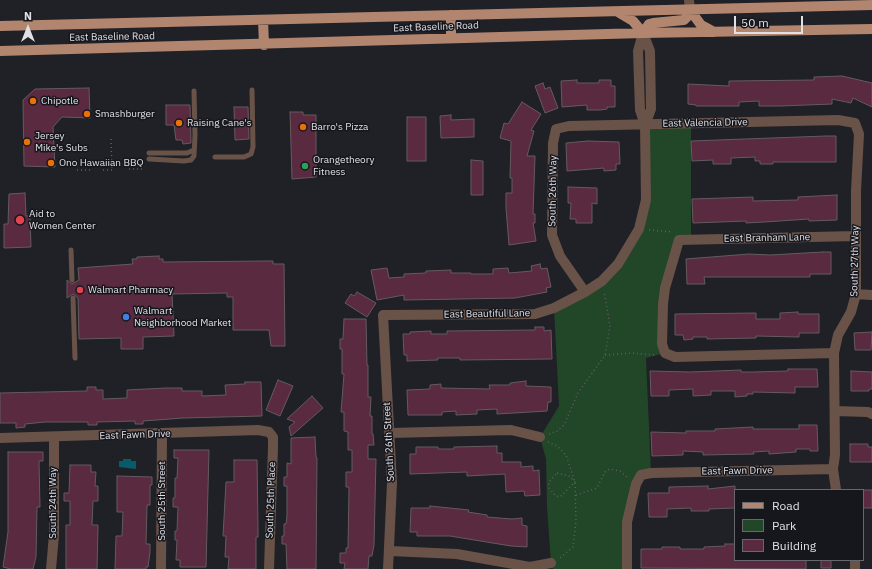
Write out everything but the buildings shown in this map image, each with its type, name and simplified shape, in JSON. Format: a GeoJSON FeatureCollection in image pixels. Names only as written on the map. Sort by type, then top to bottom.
{"type":"FeatureCollection","features":[{"type":"Feature","properties":{"kind":"main road","name":"East Baseline Road"},"geometry":{"type":"LineString","coordinates":[[0,26],[615,11],[689,5],[872,5]]}},
{"type":"Feature","properties":{"kind":"main road"},"geometry":{"type":"LineString","coordinates":[[689,5],[701,25],[714,32]]}},
{"type":"Feature","properties":{"kind":"main road"},"geometry":{"type":"LineString","coordinates":[[615,11],[633,21],[644,33],[649,24],[684,20],[688,16],[689,5]]}},
{"type":"Feature","properties":{"kind":"main road"},"geometry":{"type":"LineString","coordinates":[[451,15],[451,38]]}},
{"type":"Feature","properties":{"kind":"main road"},"geometry":{"type":"LineString","coordinates":[[263,20],[264,45]]}},
{"type":"Feature","properties":{"kind":"main road","name":"East Baseline Road"},"geometry":{"type":"LineString","coordinates":[[0,51],[264,45],[644,33],[872,29]]}},
{"type":"Feature","properties":{"kind":"street","name":"East Beautiful Lane"},"geometry":{"type":"LineString","coordinates":[[384,315],[535,314],[554,308],[585,292],[602,281],[618,264],[639,229],[646,200],[645,125],[651,110],[650,51],[644,33]]}},
{"type":"Feature","properties":{"kind":"street","name":"East Valencia Drive"},"geometry":{"type":"LineString","coordinates":[[556,129],[569,126],[838,120],[855,123]]}},
{"type":"Feature","properties":{"kind":"street","name":"South 27th Way"},"geometry":{"type":"LineString","coordinates":[[836,489],[834,468],[834,353],[838,335],[851,312],[856,294],[859,134],[855,123]]}},
{"type":"Feature","properties":{"kind":"street","name":"South 26th Way"},"geometry":{"type":"LineString","coordinates":[[556,129],[553,143],[552,236],[560,256],[585,292]]}},
{"type":"Feature","properties":{"kind":"street","name":"East Branham Lane"},"geometry":{"type":"LineString","coordinates":[[679,240],[856,236]]}},
{"type":"Feature","properties":{"kind":"street"},"geometry":{"type":"LineString","coordinates":[[679,240],[663,304],[662,344],[665,353],[675,357],[834,353]]}},
{"type":"Feature","properties":{"kind":"street"},"geometry":{"type":"LineString","coordinates":[[856,294],[872,294]]}},
{"type":"Feature","properties":{"kind":"street","name":"South 26th Street"},"geometry":{"type":"LineString","coordinates":[[384,315],[392,483],[388,569]]}},
{"type":"Feature","properties":{"kind":"street"},"geometry":{"type":"LineString","coordinates":[[835,411],[868,412],[872,414]]}},
{"type":"Feature","properties":{"kind":"street","name":"East Fawn Drive"},"geometry":{"type":"LineString","coordinates":[[0,438],[258,430],[269,432]]}},
{"type":"Feature","properties":{"kind":"street"},"geometry":{"type":"LineString","coordinates":[[390,433],[511,430],[540,437]]}},
{"type":"Feature","properties":{"kind":"street","name":"South 25th Place"},"geometry":{"type":"LineString","coordinates":[[269,432],[273,437],[273,447],[269,569]]}},
{"type":"Feature","properties":{"kind":"street","name":"South 25th Street"},"geometry":{"type":"LineString","coordinates":[[161,569],[162,434]]}},
{"type":"Feature","properties":{"kind":"street","name":"South 24th Way"},"geometry":{"type":"LineString","coordinates":[[50,569],[54,535],[54,437]]}},
{"type":"Feature","properties":{"kind":"street","name":"East Fawn Drive"},"geometry":{"type":"LineString","coordinates":[[638,479],[651,473],[834,468]]}},
{"type":"Feature","properties":{"kind":"street"},"geometry":{"type":"LineString","coordinates":[[627,569],[627,522],[638,479]]}},
{"type":"Feature","properties":{"kind":"street"},"geometry":{"type":"LineString","coordinates":[[390,551],[457,554],[530,567],[551,563]]}},
{"type":"Feature","properties":{"kind":"lane"},"geometry":{"type":"LineString","coordinates":[[215,158],[244,157],[251,154],[253,147],[252,90]]}},
{"type":"Feature","properties":{"kind":"lane"},"geometry":{"type":"LineString","coordinates":[[194,91],[195,135],[194,156],[191,160],[149,156],[187,153],[194,150]]}},
{"type":"Feature","properties":{"kind":"lane"},"geometry":{"type":"LineString","coordinates":[[71,250],[72,280]]}},
{"type":"Feature","properties":{"kind":"lane"},"geometry":{"type":"LineString","coordinates":[[73,298],[75,358]]}},
{"type":"Feature","properties":{"kind":"path"},"geometry":{"type":"LineString","coordinates":[[110,139],[112,170]]}},
{"type":"Feature","properties":{"kind":"path"},"geometry":{"type":"LineString","coordinates":[[129,169],[144,169]]}},
{"type":"Feature","properties":{"kind":"path"},"geometry":{"type":"LineString","coordinates":[[77,170],[92,170]]}},
{"type":"Feature","properties":{"kind":"path"},"geometry":{"type":"LineString","coordinates":[[103,170],[115,170]]}},
{"type":"Feature","properties":{"kind":"path"},"geometry":{"type":"LineString","coordinates":[[639,229],[676,232],[679,240]]}},
{"type":"Feature","properties":{"kind":"path"},"geometry":{"type":"LineString","coordinates":[[540,437],[557,431],[564,425],[578,393],[605,354],[610,326],[602,281]]}},
{"type":"Feature","properties":{"kind":"path"},"geometry":{"type":"LineString","coordinates":[[605,354],[632,353],[655,355],[665,353]]}},
{"type":"Feature","properties":{"kind":"path"},"geometry":{"type":"LineString","coordinates":[[540,437],[557,446],[566,455],[575,482],[576,533],[573,547],[569,552],[551,563]]}},
{"type":"Feature","properties":{"kind":"path"},"geometry":{"type":"LineString","coordinates":[[576,495],[597,488],[605,472],[610,469],[620,471],[638,479]]}},
{"type":"Feature","properties":{"kind":"path"},"geometry":{"type":"LineString","coordinates":[[557,473],[569,476],[575,482],[560,497],[556,496],[549,488],[549,482],[557,473]]}},
{"type":"Feature","properties":{"kind":"green space"},"geometry":{"type":"Polygon","coordinates":[[[691,124],[691,239],[679,240],[665,288],[665,353],[646,358],[651,473],[636,484],[627,569],[553,569],[551,563],[547,507],[546,459],[540,437],[559,406],[554,308],[602,281],[643,215],[645,125],[691,124]]]}},
{"type":"Feature","properties":{"kind":"water"},"geometry":{"type":"Polygon","coordinates":[[[123,459],[131,459],[131,461],[136,461],[136,469],[119,467],[119,461],[123,461],[123,459]]]}},
{"type":"Feature","properties":{"kind":"place","name":"Chipotle"},"geometry":{"type":"Point","coordinates":[33,101]}},
{"type":"Feature","properties":{"kind":"place","name":"Smashburger"},"geometry":{"type":"Point","coordinates":[87,114]}},
{"type":"Feature","properties":{"kind":"place","name":"Raising Cane's"},"geometry":{"type":"Point","coordinates":[179,123]}},
{"type":"Feature","properties":{"kind":"place","name":"Barro's Pizza"},"geometry":{"type":"Point","coordinates":[303,127]}},
{"type":"Feature","properties":{"kind":"place","name":"Jersey Mike's Subs"},"geometry":{"type":"Point","coordinates":[27,142]}},
{"type":"Feature","properties":{"kind":"place","name":"Ono Hawaiian BBQ"},"geometry":{"type":"Point","coordinates":[51,163]}},
{"type":"Feature","properties":{"kind":"place","name":"Orangetheory Fitness"},"geometry":{"type":"Point","coordinates":[305,166]}},
{"type":"Feature","properties":{"kind":"place","name":"Aid to Women Center"},"geometry":{"type":"Point","coordinates":[20,220]}},
{"type":"Feature","properties":{"kind":"place","name":"Walmart Pharmacy"},"geometry":{"type":"Point","coordinates":[80,290]}},
{"type":"Feature","properties":{"kind":"place","name":"Walmart Neighborhood Market"},"geometry":{"type":"Point","coordinates":[126,317]}}]}
